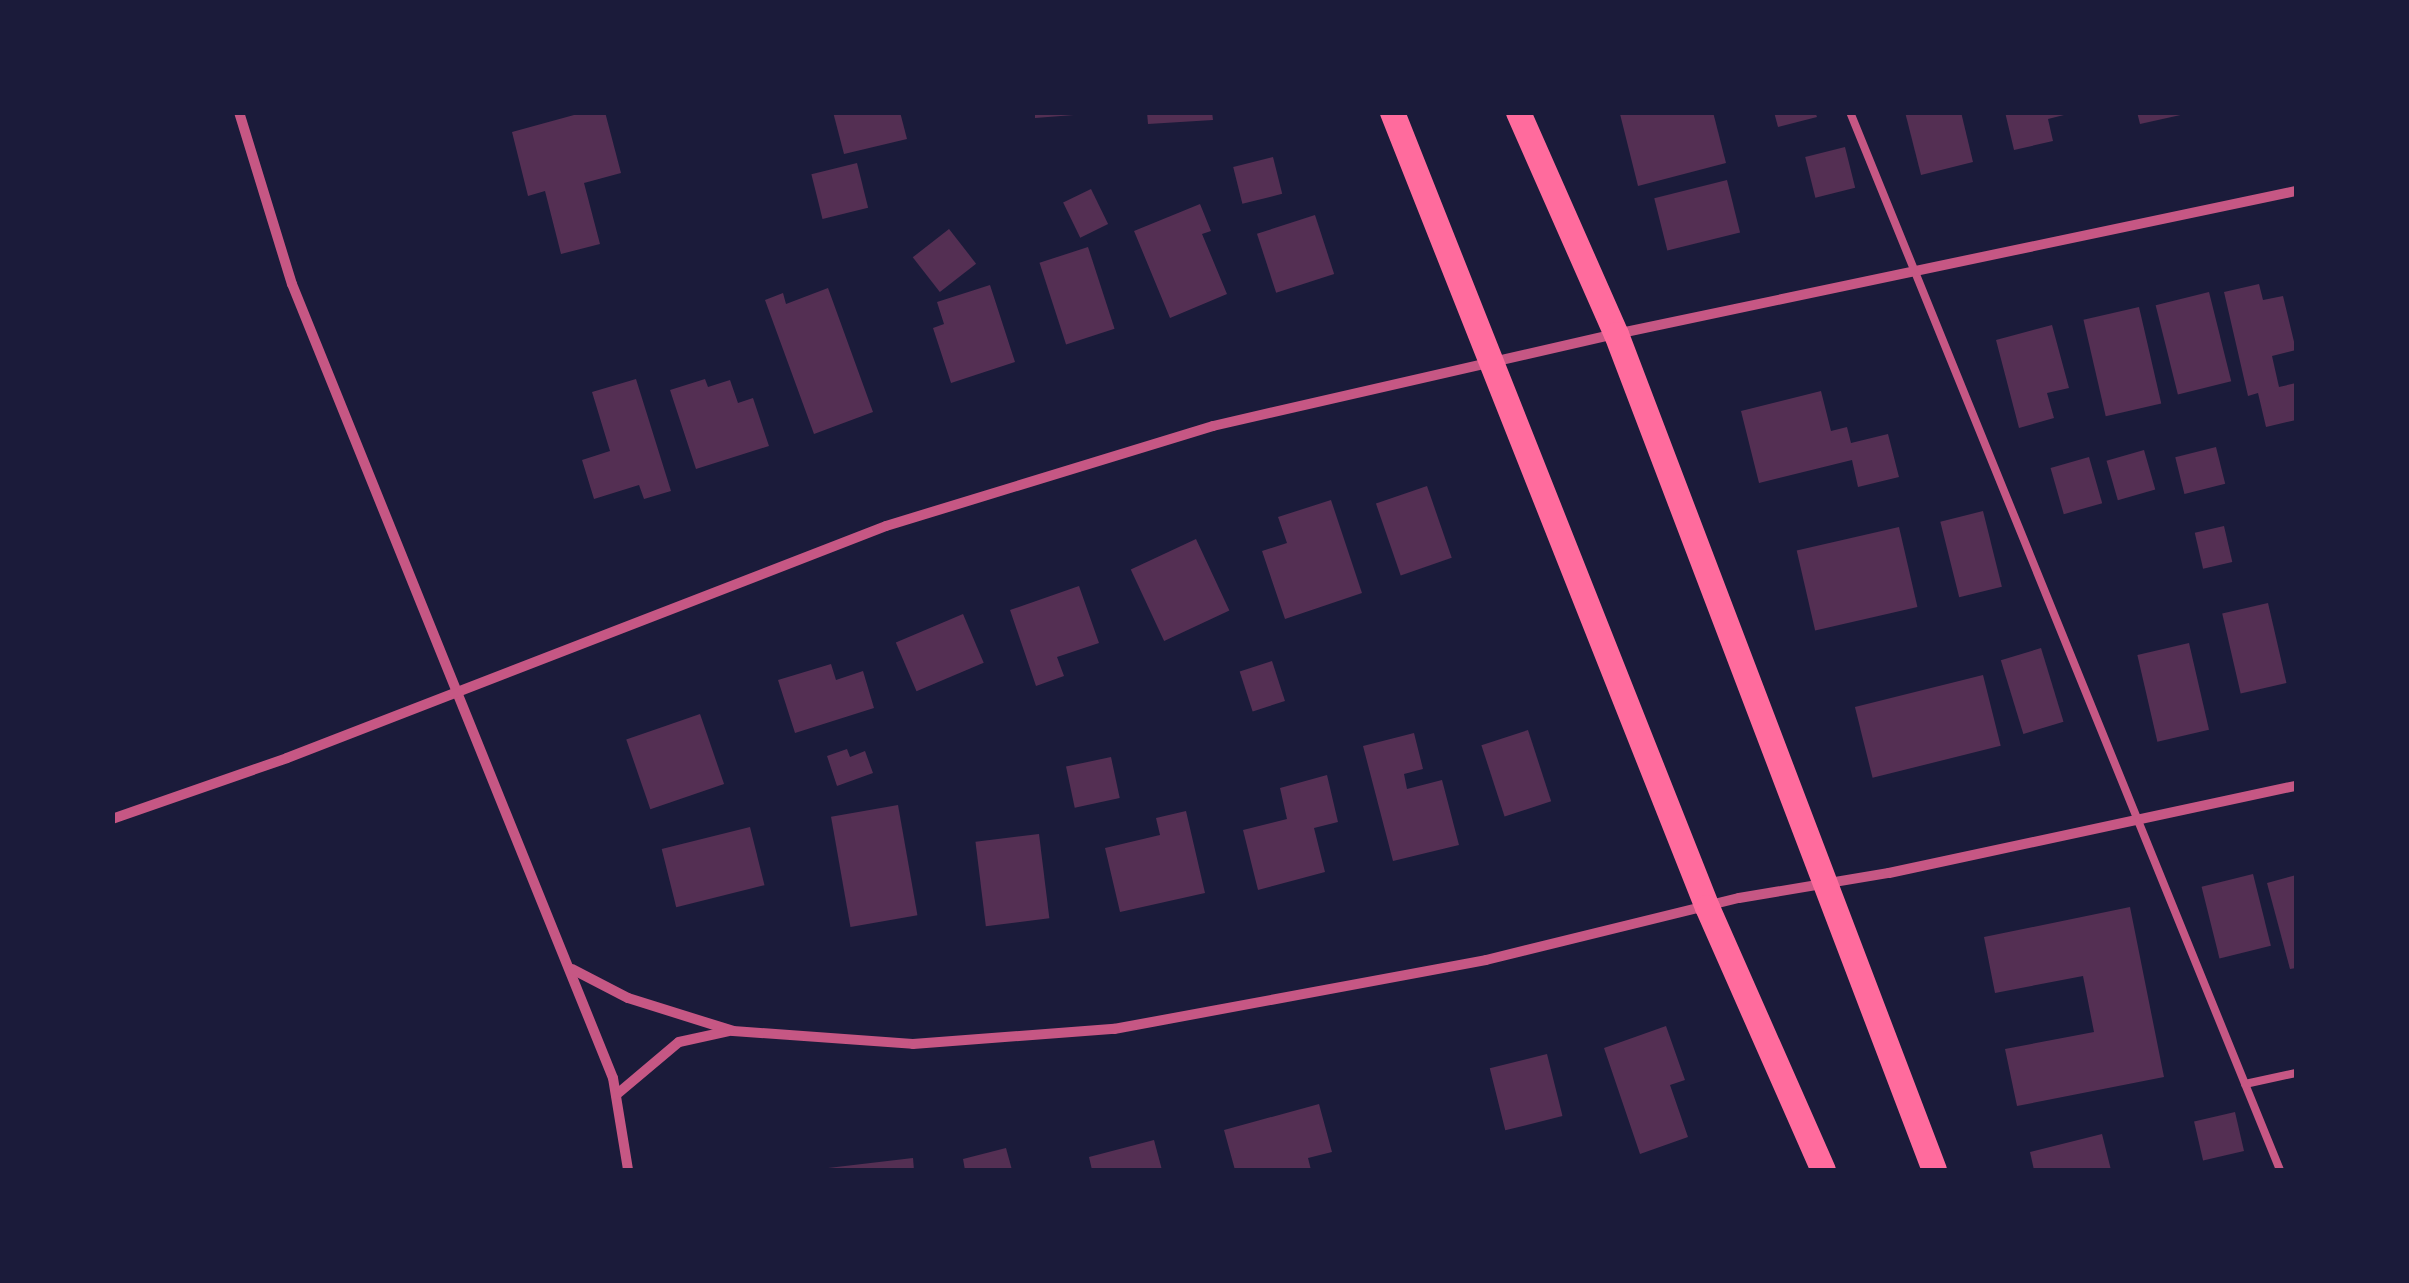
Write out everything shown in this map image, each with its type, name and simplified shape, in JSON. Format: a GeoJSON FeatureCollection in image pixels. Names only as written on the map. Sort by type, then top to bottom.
{"type":"FeatureCollection","features":[{"type":"Feature","properties":{"kind":"main road"},"geometry":{"type":"LineString","coordinates":[[1392,112],[1708,907],[1823,1170]]}},
{"type":"Feature","properties":{"kind":"main road"},"geometry":{"type":"LineString","coordinates":[[1518,112],[1616,334],[1934,1170]]}},
{"type":"Feature","properties":{"kind":"street"},"geometry":{"type":"LineString","coordinates":[[239,112],[292,284],[456,694],[572,970],[616,1095],[628,1170]]}},
{"type":"Feature","properties":{"kind":"street"},"geometry":{"type":"LineString","coordinates":[[112,819],[456,694],[756,574],[994,491],[1212,426],[1616,334],[2296,191]]}},
{"type":"Feature","properties":{"kind":"street"},"geometry":{"type":"LineString","coordinates":[[572,970],[628,998],[733,1030],[913,1044],[1114,1029],[1431,971],[1708,907],[2296,786]]}},
{"type":"Feature","properties":{"kind":"street"},"geometry":{"type":"LineString","coordinates":[[616,1095],[679,1042],[733,1030]]}},
{"type":"Feature","properties":{"kind":"lane"},"geometry":{"type":"LineString","coordinates":[[1850,112],[2280,1170]]}},
{"type":"Feature","properties":{"kind":"lane"},"geometry":{"type":"LineString","coordinates":[[2245,1084],[2296,1073]]}},
{"type":"Feature","properties":{"kind":"building"},"geometry":{"type":"Polygon","coordinates":[[[585,112],[605,112],[621,173],[584,183],[600,244],[561,254],[545,191],[528,196],[512,132],[585,112]]]}},
{"type":"Feature","properties":{"kind":"building"},"geometry":{"type":"Polygon","coordinates":[[[833,112],[900,112],[907,139],[844,154],[833,112]]]}},
{"type":"Feature","properties":{"kind":"building"},"geometry":{"type":"Polygon","coordinates":[[[1035,112],[1074,112],[1074,115],[1035,118],[1035,112]]]}},
{"type":"Feature","properties":{"kind":"building"},"geometry":{"type":"Polygon","coordinates":[[[1147,112],[1212,112],[1213,120],[1148,124],[1147,112]]]}},
{"type":"Feature","properties":{"kind":"building"},"geometry":{"type":"Polygon","coordinates":[[[1713,112],[1726,163],[1638,186],[1620,114],[1713,112]]]}},
{"type":"Feature","properties":{"kind":"building"},"geometry":{"type":"Polygon","coordinates":[[[1774,112],[1815,112],[1817,117],[1778,127],[1774,112]]]}},
{"type":"Feature","properties":{"kind":"building"},"geometry":{"type":"Polygon","coordinates":[[[1905,112],[1961,112],[1973,162],[1921,175],[1905,112]]]}},
{"type":"Feature","properties":{"kind":"building"},"geometry":{"type":"Polygon","coordinates":[[[2005,112],[2068,114],[2048,119],[2053,141],[2014,150],[2005,112]]]}},
{"type":"Feature","properties":{"kind":"building"},"geometry":{"type":"Polygon","coordinates":[[[2137,112],[2184,112],[2185,114],[2140,124],[2137,112]]]}},
{"type":"Feature","properties":{"kind":"building"},"geometry":{"type":"Polygon","coordinates":[[[1845,147],[1855,188],[1815,198],[1805,157],[1845,147]]]}},
{"type":"Feature","properties":{"kind":"building"},"geometry":{"type":"Polygon","coordinates":[[[1273,157],[1282,194],[1242,204],[1233,167],[1273,157]]]}},
{"type":"Feature","properties":{"kind":"building"},"geometry":{"type":"Polygon","coordinates":[[[857,163],[868,208],[823,219],[811,174],[857,163]]]}},
{"type":"Feature","properties":{"kind":"building"},"geometry":{"type":"Polygon","coordinates":[[[1727,180],[1740,232],[1667,251],[1654,198],[1727,180]]]}},
{"type":"Feature","properties":{"kind":"building"},"geometry":{"type":"Polygon","coordinates":[[[1091,189],[1108,224],[1080,238],[1063,203],[1091,189]]]}},
{"type":"Feature","properties":{"kind":"building"},"geometry":{"type":"Polygon","coordinates":[[[1200,204],[1211,231],[1202,234],[1227,294],[1170,318],[1134,231],[1200,204]]]}},
{"type":"Feature","properties":{"kind":"building"},"geometry":{"type":"Polygon","coordinates":[[[1315,215],[1334,274],[1276,293],[1257,234],[1315,215]]]}},
{"type":"Feature","properties":{"kind":"building"},"geometry":{"type":"Polygon","coordinates":[[[949,229],[976,264],[940,292],[913,257],[949,229]]]}},
{"type":"Feature","properties":{"kind":"building"},"geometry":{"type":"Polygon","coordinates":[[[1088,247],[1115,329],[1066,345],[1039,263],[1088,247]]]}},
{"type":"Feature","properties":{"kind":"building"},"geometry":{"type":"Polygon","coordinates":[[[2259,284],[2263,300],[2283,296],[2296,350],[2272,356],[2279,387],[2296,383],[2296,420],[2266,427],[2258,393],[2248,396],[2224,292],[2259,284]]]}},
{"type":"Feature","properties":{"kind":"building"},"geometry":{"type":"Polygon","coordinates":[[[990,285],[1015,362],[951,383],[933,328],[944,324],[937,302],[990,285]]]}},
{"type":"Feature","properties":{"kind":"building"},"geometry":{"type":"Polygon","coordinates":[[[828,288],[873,412],[814,434],[765,300],[783,293],[786,304],[828,288]]]}},
{"type":"Feature","properties":{"kind":"building"},"geometry":{"type":"Polygon","coordinates":[[[2209,292],[2231,381],[2178,395],[2156,305],[2209,292]]]}},
{"type":"Feature","properties":{"kind":"building"},"geometry":{"type":"Polygon","coordinates":[[[2139,307],[2161,403],[2106,416],[2083,320],[2139,307]]]}},
{"type":"Feature","properties":{"kind":"building"},"geometry":{"type":"Polygon","coordinates":[[[2052,325],[2069,388],[2047,393],[2054,418],[2019,428],[1996,340],[2052,325]]]}},
{"type":"Feature","properties":{"kind":"building"},"geometry":{"type":"Polygon","coordinates":[[[636,379],[671,491],[644,499],[639,485],[594,499],[582,460],[610,451],[592,392],[636,379]]]}},
{"type":"Feature","properties":{"kind":"building"},"geometry":{"type":"Polygon","coordinates":[[[705,379],[708,387],[730,380],[738,403],[753,398],[769,446],[696,469],[670,390],[705,379]]]}},
{"type":"Feature","properties":{"kind":"building"},"geometry":{"type":"Polygon","coordinates":[[[1821,391],[1831,431],[1847,427],[1851,443],[1888,434],[1899,477],[1858,487],[1852,460],[1759,483],[1741,411],[1821,391]]]}},
{"type":"Feature","properties":{"kind":"building"},"geometry":{"type":"Polygon","coordinates":[[[2216,447],[2225,484],[2184,494],[2175,457],[2216,447]]]}},
{"type":"Feature","properties":{"kind":"building"},"geometry":{"type":"Polygon","coordinates":[[[2144,450],[2155,489],[2118,500],[2107,461],[2144,450]]]}},
{"type":"Feature","properties":{"kind":"building"},"geometry":{"type":"Polygon","coordinates":[[[2089,457],[2102,503],[2064,514],[2051,468],[2089,457]]]}},
{"type":"Feature","properties":{"kind":"building"},"geometry":{"type":"Polygon","coordinates":[[[1427,486],[1452,558],[1401,575],[1376,504],[1427,486]]]}},
{"type":"Feature","properties":{"kind":"building"},"geometry":{"type":"Polygon","coordinates":[[[1331,500],[1362,593],[1285,619],[1262,551],[1287,543],[1278,517],[1331,500]]]}},
{"type":"Feature","properties":{"kind":"building"},"geometry":{"type":"Polygon","coordinates":[[[1983,511],[2002,587],[1959,597],[1940,522],[1983,511]]]}},
{"type":"Feature","properties":{"kind":"building"},"geometry":{"type":"Polygon","coordinates":[[[2224,526],[2232,562],[2203,569],[2195,533],[2224,526]]]}},
{"type":"Feature","properties":{"kind":"building"},"geometry":{"type":"Polygon","coordinates":[[[1899,527],[1917,607],[1815,631],[1797,551],[1899,527]]]}},
{"type":"Feature","properties":{"kind":"building"},"geometry":{"type":"Polygon","coordinates":[[[1196,539],[1229,611],[1164,641],[1131,569],[1196,539]]]}},
{"type":"Feature","properties":{"kind":"building"},"geometry":{"type":"Polygon","coordinates":[[[1079,586],[1099,643],[1057,657],[1064,676],[1036,686],[1010,610],[1079,586]]]}},
{"type":"Feature","properties":{"kind":"building"},"geometry":{"type":"Polygon","coordinates":[[[2268,603],[2286,683],[2241,693],[2222,614],[2268,603]]]}},
{"type":"Feature","properties":{"kind":"building"},"geometry":{"type":"Polygon","coordinates":[[[963,614],[984,663],[917,691],[896,643],[963,614]]]}},
{"type":"Feature","properties":{"kind":"building"},"geometry":{"type":"Polygon","coordinates":[[[2189,643],[2209,730],[2157,742],[2137,655],[2189,643]]]}},
{"type":"Feature","properties":{"kind":"building"},"geometry":{"type":"Polygon","coordinates":[[[2041,648],[2064,722],[2023,734],[2001,660],[2041,648]]]}},
{"type":"Feature","properties":{"kind":"building"},"geometry":{"type":"Polygon","coordinates":[[[1272,661],[1285,701],[1253,711],[1240,672],[1272,661]]]}},
{"type":"Feature","properties":{"kind":"building"},"geometry":{"type":"Polygon","coordinates":[[[831,664],[836,680],[863,671],[874,708],[795,733],[778,680],[831,664]]]}},
{"type":"Feature","properties":{"kind":"building"},"geometry":{"type":"Polygon","coordinates":[[[1983,675],[2001,746],[1873,778],[1855,707],[1983,675]]]}},
{"type":"Feature","properties":{"kind":"building"},"geometry":{"type":"Polygon","coordinates":[[[700,714],[724,784],[650,809],[626,739],[700,714]]]}},
{"type":"Feature","properties":{"kind":"building"},"geometry":{"type":"Polygon","coordinates":[[[1528,730],[1551,801],[1505,816],[1481,745],[1528,730]]]}},
{"type":"Feature","properties":{"kind":"building"},"geometry":{"type":"Polygon","coordinates":[[[1414,733],[1423,769],[1404,774],[1407,789],[1442,780],[1459,845],[1393,861],[1363,746],[1414,733]]]}},
{"type":"Feature","properties":{"kind":"building"},"geometry":{"type":"Polygon","coordinates":[[[847,749],[850,757],[865,751],[873,773],[837,786],[827,756],[847,749]]]}},
{"type":"Feature","properties":{"kind":"building"},"geometry":{"type":"Polygon","coordinates":[[[1111,757],[1120,798],[1075,808],[1066,767],[1111,757]]]}},
{"type":"Feature","properties":{"kind":"building"},"geometry":{"type":"Polygon","coordinates":[[[1327,775],[1338,822],[1314,828],[1325,872],[1258,890],[1243,830],[1287,819],[1280,788],[1327,775]]]}},
{"type":"Feature","properties":{"kind":"building"},"geometry":{"type":"Polygon","coordinates":[[[898,805],[917,915],[850,927],[831,817],[898,805]]]}},
{"type":"Feature","properties":{"kind":"building"},"geometry":{"type":"Polygon","coordinates":[[[1186,811],[1205,893],[1120,912],[1105,848],[1160,835],[1156,818],[1186,811]]]}},
{"type":"Feature","properties":{"kind":"building"},"geometry":{"type":"Polygon","coordinates":[[[750,827],[765,885],[676,907],[662,849],[750,827]]]}},
{"type":"Feature","properties":{"kind":"building"},"geometry":{"type":"Polygon","coordinates":[[[1039,834],[1049,918],[986,926],[975,842],[1039,834]]]}},
{"type":"Feature","properties":{"kind":"building"},"geometry":{"type":"Polygon","coordinates":[[[2253,874],[2271,946],[2219,959],[2202,887],[2253,874]]]}},
{"type":"Feature","properties":{"kind":"building"},"geometry":{"type":"Polygon","coordinates":[[[2296,875],[2296,968],[2290,969],[2267,883],[2296,875]]]}},
{"type":"Feature","properties":{"kind":"building"},"geometry":{"type":"Polygon","coordinates":[[[2130,907],[2164,1077],[2017,1106],[2005,1049],[2094,1032],[2083,976],[1995,993],[1984,937],[2130,907]]]}},
{"type":"Feature","properties":{"kind":"building"},"geometry":{"type":"Polygon","coordinates":[[[1666,1026],[1685,1080],[1670,1085],[1688,1137],[1640,1154],[1604,1048],[1666,1026]]]}},
{"type":"Feature","properties":{"kind":"building"},"geometry":{"type":"Polygon","coordinates":[[[1547,1054],[1562,1116],[1505,1130],[1490,1068],[1547,1054]]]}},
{"type":"Feature","properties":{"kind":"building"},"geometry":{"type":"Polygon","coordinates":[[[1319,1104],[1332,1152],[1308,1158],[1311,1170],[1235,1170],[1224,1130],[1319,1104]]]}},
{"type":"Feature","properties":{"kind":"building"},"geometry":{"type":"Polygon","coordinates":[[[2235,1112],[2244,1151],[2203,1160],[2194,1121],[2235,1112]]]}},
{"type":"Feature","properties":{"kind":"building"},"geometry":{"type":"Polygon","coordinates":[[[2102,1134],[2111,1170],[2034,1170],[2030,1152],[2102,1134]]]}},
{"type":"Feature","properties":{"kind":"building"},"geometry":{"type":"Polygon","coordinates":[[[1154,1140],[1162,1170],[1092,1170],[1089,1157],[1154,1140]]]}},
{"type":"Feature","properties":{"kind":"building"},"geometry":{"type":"Polygon","coordinates":[[[1006,1148],[1012,1170],[965,1170],[963,1159],[1006,1148]]]}},
{"type":"Feature","properties":{"kind":"building"},"geometry":{"type":"Polygon","coordinates":[[[913,1158],[914,1170],[828,1170],[828,1168],[913,1158]]]}}]}
